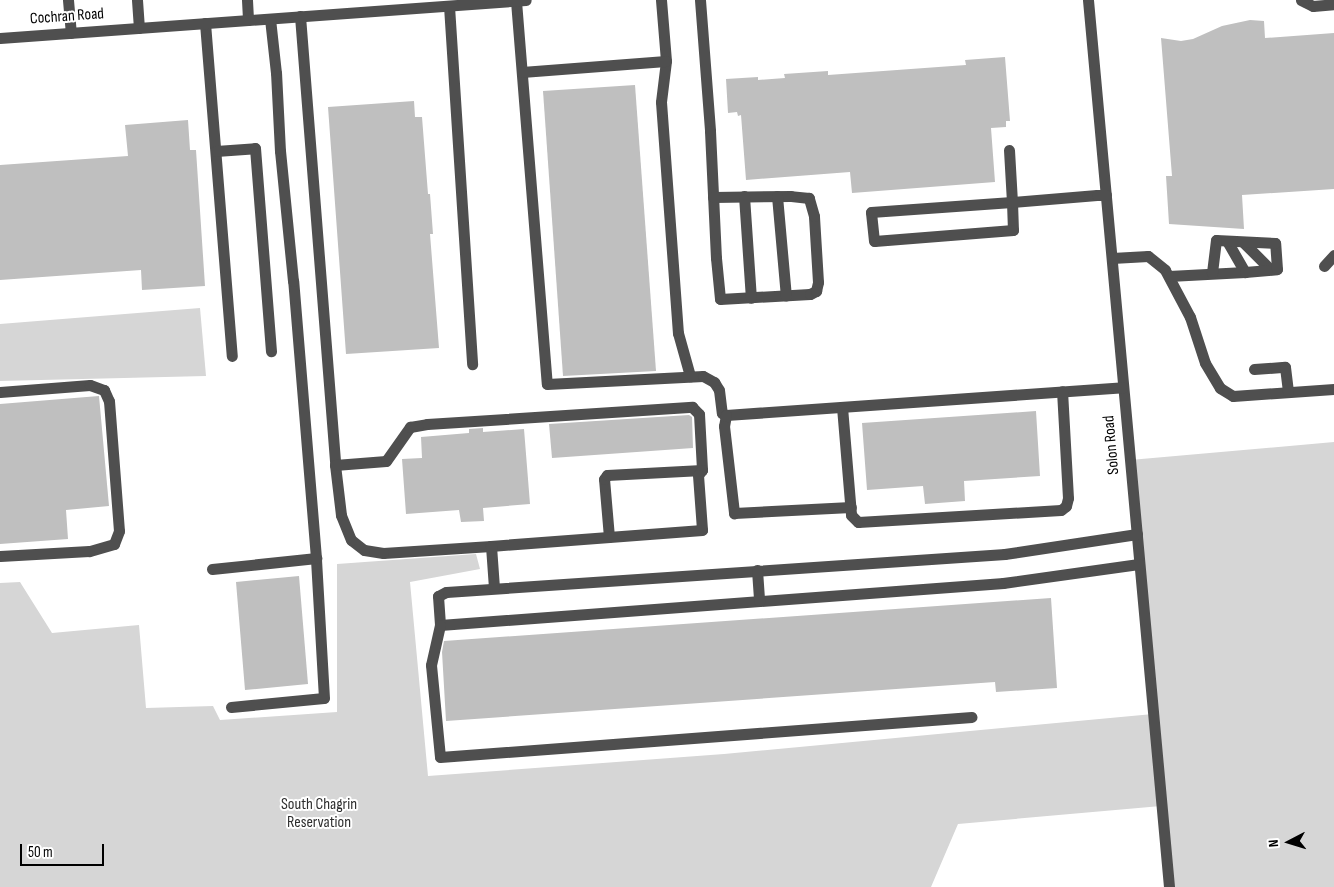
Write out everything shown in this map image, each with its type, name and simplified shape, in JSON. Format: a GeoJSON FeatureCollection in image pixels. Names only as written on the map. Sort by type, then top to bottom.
{"type":"FeatureCollection","features":[{"type":"Feature","properties":{"kind":"street"},"geometry":{"type":"LineString","coordinates":[[68,0],[70,33]]}},
{"type":"Feature","properties":{"kind":"street"},"geometry":{"type":"LineString","coordinates":[[137,0],[139,28]]}},
{"type":"Feature","properties":{"kind":"street"},"geometry":{"type":"LineString","coordinates":[[247,0],[248,20]]}},
{"type":"Feature","properties":{"kind":"street"},"geometry":{"type":"LineString","coordinates":[[521,0],[522,72],[547,384],[703,376],[714,382],[718,390],[722,413],[726,415],[1123,387]]}},
{"type":"Feature","properties":{"kind":"street","name":"Cochran Road"},"geometry":{"type":"LineString","coordinates":[[0,38],[270,19],[377,5],[449,6],[521,0]]}},
{"type":"Feature","properties":{"kind":"street"},"geometry":{"type":"LineString","coordinates":[[661,0],[666,61],[661,102],[678,324],[690,376]]}},
{"type":"Feature","properties":{"kind":"street"},"geometry":{"type":"LineString","coordinates":[[700,0],[713,197],[720,299],[786,296],[810,294],[816,291],[818,282],[814,216],[809,198],[777,196],[713,197]]}},
{"type":"Feature","properties":{"kind":"street","name":"Solon Road"},"geometry":{"type":"LineString","coordinates":[[1088,0],[1169,887]]}},
{"type":"Feature","properties":{"kind":"street"},"geometry":{"type":"LineString","coordinates":[[1301,0],[1313,6],[1334,4]]}},
{"type":"Feature","properties":{"kind":"street"},"geometry":{"type":"LineString","coordinates":[[449,6],[472,364]]}},
{"type":"Feature","properties":{"kind":"street"},"geometry":{"type":"LineString","coordinates":[[300,16],[335,465],[341,515],[351,540],[364,550],[383,553],[702,530],[698,475],[702,470],[699,414],[692,407],[410,426],[386,461],[335,465]]}},
{"type":"Feature","properties":{"kind":"street"},"geometry":{"type":"LineString","coordinates":[[231,707],[324,698],[316,558],[270,19]]}},
{"type":"Feature","properties":{"kind":"street"},"geometry":{"type":"LineString","coordinates":[[205,23],[232,356]]}},
{"type":"Feature","properties":{"kind":"street"},"geometry":{"type":"LineString","coordinates":[[522,72],[666,61]]}},
{"type":"Feature","properties":{"kind":"street"},"geometry":{"type":"LineString","coordinates":[[216,151],[255,148],[272,351]]}},
{"type":"Feature","properties":{"kind":"street"},"geometry":{"type":"LineString","coordinates":[[1009,150],[1012,202],[1013,230],[874,241],[871,212],[1012,202],[1106,195]]}},
{"type":"Feature","properties":{"kind":"street"},"geometry":{"type":"LineString","coordinates":[[744,196],[752,298]]}},
{"type":"Feature","properties":{"kind":"street"},"geometry":{"type":"LineString","coordinates":[[777,196],[786,296]]}},
{"type":"Feature","properties":{"kind":"street"},"geometry":{"type":"LineString","coordinates":[[1169,276],[1277,269],[1275,243],[1216,240],[1212,273]]}},
{"type":"Feature","properties":{"kind":"street"},"geometry":{"type":"LineString","coordinates":[[1227,241],[1245,272]]}},
{"type":"Feature","properties":{"kind":"street"},"geometry":{"type":"LineString","coordinates":[[1243,242],[1270,270]]}},
{"type":"Feature","properties":{"kind":"street"},"geometry":{"type":"LineString","coordinates":[[1324,266],[1334,255]]}},
{"type":"Feature","properties":{"kind":"street"},"geometry":{"type":"LineString","coordinates":[[1112,258],[1148,256],[1169,276],[1190,316],[1206,363],[1220,388],[1233,396],[1334,389]]}},
{"type":"Feature","properties":{"kind":"street"},"geometry":{"type":"LineString","coordinates":[[1254,369],[1285,367],[1288,392]]}},
{"type":"Feature","properties":{"kind":"street"},"geometry":{"type":"LineString","coordinates":[[0,392],[90,385],[104,390],[109,401],[119,531],[114,544],[89,551],[0,556]]}},
{"type":"Feature","properties":{"kind":"street"},"geometry":{"type":"LineString","coordinates":[[842,407],[851,515],[858,522],[1061,510],[1066,506],[1068,498],[1062,391]]}},
{"type":"Feature","properties":{"kind":"street"},"geometry":{"type":"LineString","coordinates":[[726,415],[724,426],[734,513],[851,508]]}},
{"type":"Feature","properties":{"kind":"street"},"geometry":{"type":"LineString","coordinates":[[609,537],[604,479],[607,475],[702,470]]}},
{"type":"Feature","properties":{"kind":"street"},"geometry":{"type":"LineString","coordinates":[[971,717],[440,757],[431,665],[440,625],[438,596],[446,592],[494,588],[1004,554],[1137,534]]}},
{"type":"Feature","properties":{"kind":"street"},"geometry":{"type":"LineString","coordinates":[[491,546],[494,588]]}},
{"type":"Feature","properties":{"kind":"street"},"geometry":{"type":"LineString","coordinates":[[212,569],[316,558]]}},
{"type":"Feature","properties":{"kind":"street"},"geometry":{"type":"LineString","coordinates":[[440,625],[1003,583],[1139,564]]}},
{"type":"Feature","properties":{"kind":"street"},"geometry":{"type":"LineString","coordinates":[[757,570],[759,601]]}},
{"type":"Feature","properties":{"kind":"green space"},"geometry":{"type":"Polygon","coordinates":[[[200,308],[206,376],[0,381],[0,324],[200,308]]]}},
{"type":"Feature","properties":{"kind":"green space","name":"South Chagrin Reservation"},"geometry":{"type":"Polygon","coordinates":[[[1334,442],[1334,887],[1169,887],[1161,806],[958,824],[931,887],[0,887],[0,583],[20,582],[52,633],[139,625],[146,708],[213,706],[220,720],[337,712],[337,564],[476,554],[480,569],[410,582],[428,776],[724,754],[1153,714],[1130,460],[1334,442]]]}},
{"type":"Feature","properties":{"kind":"building"},"geometry":{"type":"Polygon","coordinates":[[[1250,20],[1264,21],[1265,38],[1334,33],[1334,189],[1242,195],[1244,229],[1169,224],[1166,176],[1172,176],[1161,38],[1181,41],[1193,39],[1222,26],[1250,20]]]}},
{"type":"Feature","properties":{"kind":"building"},"geometry":{"type":"Polygon","coordinates":[[[1005,57],[1010,121],[1006,121],[1006,127],[991,128],[995,182],[852,193],[850,172],[746,180],[741,115],[738,116],[737,112],[728,113],[726,79],[758,77],[758,80],[785,78],[784,74],[828,71],[828,75],[966,65],[965,60],[1005,57]]]}},
{"type":"Feature","properties":{"kind":"building"},"geometry":{"type":"Polygon","coordinates":[[[635,85],[656,371],[563,376],[543,91],[635,85]]]}},
{"type":"Feature","properties":{"kind":"building"},"geometry":{"type":"Polygon","coordinates":[[[414,101],[415,117],[422,117],[428,194],[430,194],[433,234],[430,234],[439,348],[346,354],[328,107],[414,101]]]}},
{"type":"Feature","properties":{"kind":"building"},"geometry":{"type":"Polygon","coordinates":[[[188,120],[190,150],[196,150],[205,286],[142,290],[141,270],[0,280],[0,165],[128,156],[125,125],[188,120]]]}},
{"type":"Feature","properties":{"kind":"building"},"geometry":{"type":"Polygon","coordinates":[[[99,396],[109,506],[66,510],[68,539],[0,544],[0,404],[99,396]]]}},
{"type":"Feature","properties":{"kind":"building"},"geometry":{"type":"Polygon","coordinates":[[[1036,411],[1040,476],[964,481],[965,501],[925,504],[923,486],[867,490],[862,423],[1036,411]]]}},
{"type":"Feature","properties":{"kind":"building"},"geometry":{"type":"Polygon","coordinates":[[[689,415],[692,417],[693,448],[552,458],[549,424],[689,415]]]}},
{"type":"Feature","properties":{"kind":"building"},"geometry":{"type":"Polygon","coordinates":[[[483,428],[483,432],[524,429],[530,504],[483,508],[484,521],[461,522],[459,510],[406,514],[402,459],[422,458],[421,437],[469,433],[469,429],[483,428]]]}},
{"type":"Feature","properties":{"kind":"building"},"geometry":{"type":"Polygon","coordinates":[[[299,576],[308,684],[245,690],[236,582],[299,576]]]}},
{"type":"Feature","properties":{"kind":"building"},"geometry":{"type":"Polygon","coordinates":[[[1051,598],[1057,688],[996,692],[995,682],[446,721],[442,652],[444,641],[1051,598]]]}}]}
